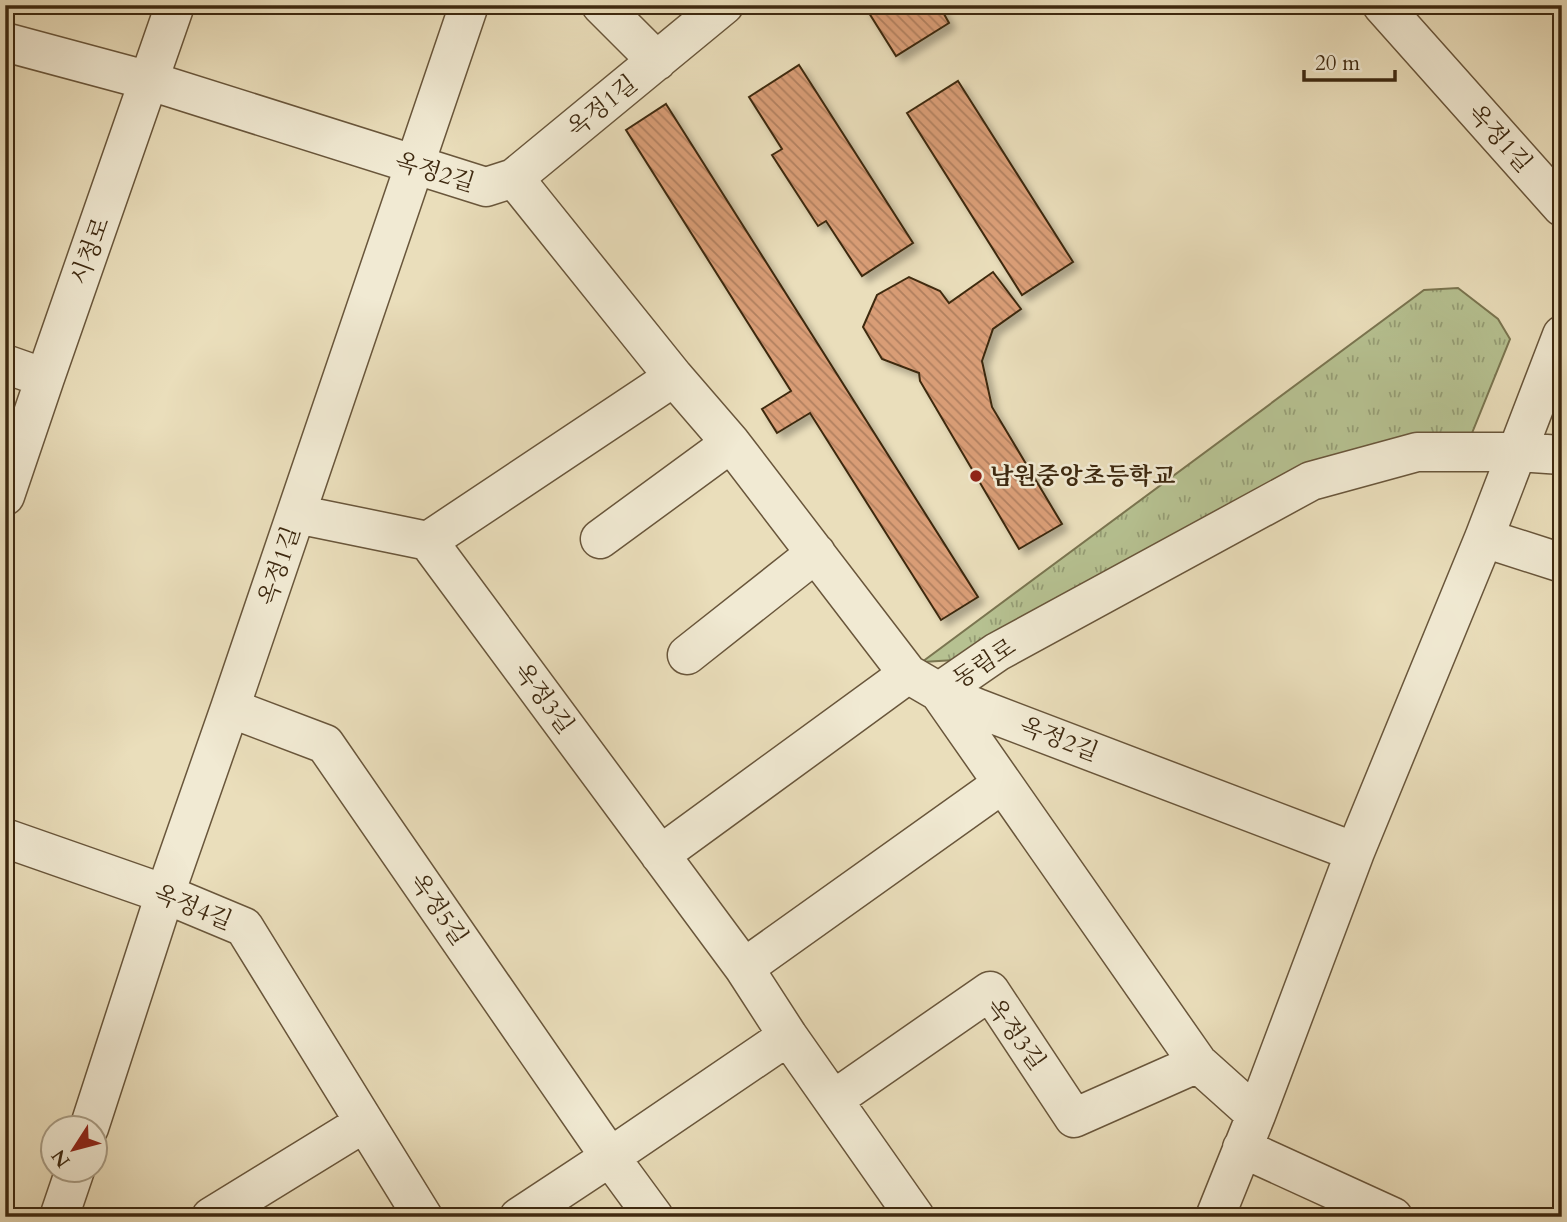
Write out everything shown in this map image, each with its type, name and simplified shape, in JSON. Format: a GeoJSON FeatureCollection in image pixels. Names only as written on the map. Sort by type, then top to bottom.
{"type":"FeatureCollection","features":[{"type":"Feature","properties":{"kind":"street","name":"시청로"},"geometry":{"type":"LineString","coordinates":[[5,496],[176,5]]}},
{"type":"Feature","properties":{"kind":"street","name":"옥정1길"},"geometry":{"type":"LineString","coordinates":[[94,1114],[165,894],[469,5]]}},
{"type":"Feature","properties":{"kind":"street","name":"옥정1길"},"geometry":{"type":"LineString","coordinates":[[601,5],[657,61]]}},
{"type":"Feature","properties":{"kind":"street","name":"옥정1길"},"geometry":{"type":"LineString","coordinates":[[1382,5],[1562,207]]}},
{"type":"Feature","properties":{"kind":"street","name":"옥정1길"},"geometry":{"type":"LineString","coordinates":[[514,178],[722,6]]}},
{"type":"Feature","properties":{"kind":"street","name":"옥정2길"},"geometry":{"type":"LineString","coordinates":[[5,42],[150,81],[486,187],[514,178],[924,683],[1356,852]]}},
{"type":"Feature","properties":{"kind":"street"},"geometry":{"type":"LineString","coordinates":[[1215,1217],[1356,852],[1484,538],[1562,335]]}},
{"type":"Feature","properties":{"kind":"street"},"geometry":{"type":"LineString","coordinates":[[5,364],[44,378]]}},
{"type":"Feature","properties":{"kind":"street"},"geometry":{"type":"LineString","coordinates":[[296,514],[428,541],[674,377]]}},
{"type":"Feature","properties":{"kind":"street"},"geometry":{"type":"LineString","coordinates":[[600,539],[731,443]]}},
{"type":"Feature","properties":{"kind":"street","name":"동림로"},"geometry":{"type":"LineString","coordinates":[[1393,1217],[1249,1132],[1002,784],[924,683],[997,652],[1311,481],[1417,452],[1562,455]]}},
{"type":"Feature","properties":{"kind":"street"},"geometry":{"type":"LineString","coordinates":[[1484,538],[1562,563]]}},
{"type":"Feature","properties":{"kind":"street","name":"옥정3길"},"geometry":{"type":"LineString","coordinates":[[428,541],[744,968],[788,1036],[915,1217]]}},
{"type":"Feature","properties":{"kind":"street"},"geometry":{"type":"LineString","coordinates":[[687,655],[816,553]]}},
{"type":"Feature","properties":{"kind":"street"},"geometry":{"type":"LineString","coordinates":[[660,855],[924,683]]}},
{"type":"Feature","properties":{"kind":"street","name":"옥정5길"},"geometry":{"type":"LineString","coordinates":[[230,708],[325,744],[654,1217]]}},
{"type":"Feature","properties":{"kind":"street"},"geometry":{"type":"LineString","coordinates":[[744,968],[1002,784]]}},
{"type":"Feature","properties":{"kind":"street","name":"옥정4길"},"geometry":{"type":"LineString","coordinates":[[5,838],[165,894],[244,927],[423,1217]]}},
{"type":"Feature","properties":{"kind":"street","name":"옥정3길"},"geometry":{"type":"LineString","coordinates":[[833,1100],[990,990],[1074,1118],[1198,1063]]}},
{"type":"Feature","properties":{"kind":"street"},"geometry":{"type":"LineString","coordinates":[[519,1217],[788,1036]]}},
{"type":"Feature","properties":{"kind":"street"},"geometry":{"type":"LineString","coordinates":[[211,1217],[364,1123]]}},
{"type":"Feature","properties":{"kind":"street"},"geometry":{"type":"LineString","coordinates":[[60,1217],[71,1184]]}},
{"type":"Feature","properties":{"kind":"green space"},"geometry":{"type":"Polygon","coordinates":[[[1458,288],[1498,319],[1510,339],[1470,438],[1403,438],[955,660],[922,662],[1424,290],[1458,288]]]}},
{"type":"Feature","properties":{"kind":"building"},"geometry":{"type":"Polygon","coordinates":[[[864,5],[939,5],[949,23],[896,56],[864,5]]]}},
{"type":"Feature","properties":{"kind":"building"},"geometry":{"type":"Polygon","coordinates":[[[799,65],[913,243],[862,276],[826,221],[818,226],[772,155],[782,149],[749,97],[799,65]]]}},
{"type":"Feature","properties":{"kind":"building"},"geometry":{"type":"Polygon","coordinates":[[[958,81],[1073,262],[1022,295],[907,113],[958,81]]]}},
{"type":"Feature","properties":{"kind":"building"},"geometry":{"type":"Polygon","coordinates":[[[666,104],[978,597],[941,620],[810,413],[777,433],[762,409],[791,391],[626,130],[666,104]]]}},
{"type":"Feature","properties":{"kind":"building"},"geometry":{"type":"Polygon","coordinates":[[[993,272],[1021,309],[993,329],[982,361],[992,407],[1062,524],[1019,549],[920,381],[919,373],[882,359],[863,327],[877,295],[909,277],[940,291],[949,303],[993,272]]]}},
{"type":"Feature","properties":{"kind":"place","name":"남원중앙초등학교"},"geometry":{"type":"Point","coordinates":[976,476]}}]}
